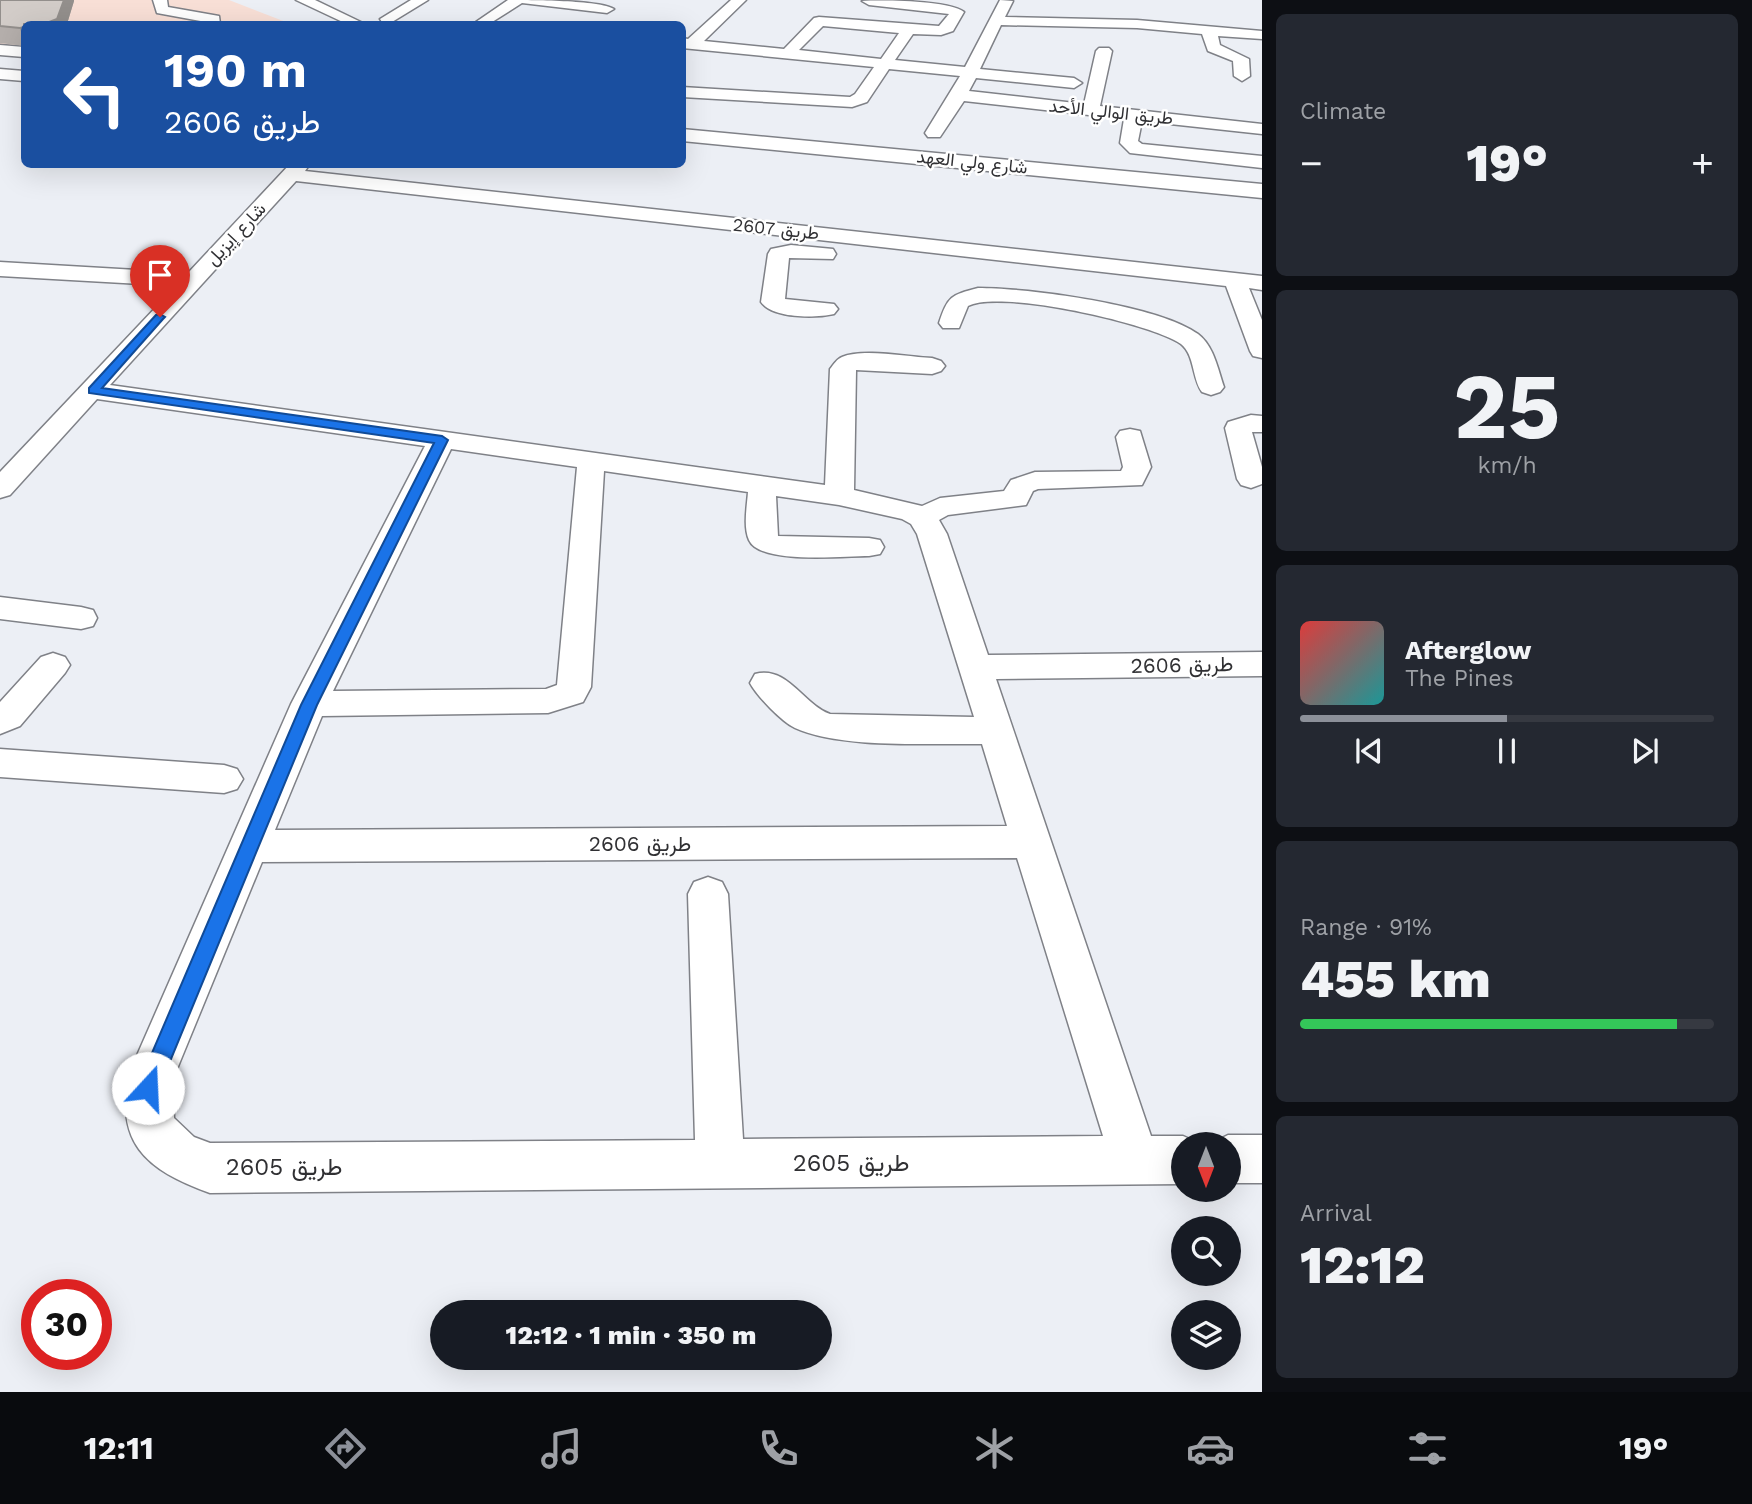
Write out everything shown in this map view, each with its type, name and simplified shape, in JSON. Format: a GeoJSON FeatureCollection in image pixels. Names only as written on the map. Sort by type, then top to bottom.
{"type":"FeatureCollection","features":[{"type":"Feature","properties":{"kind":"main road"},"geometry":{"type":"LineString","coordinates":[[0,63],[21,65]]}},
{"type":"Feature","properties":{"kind":"main road"},"geometry":{"type":"LineString","coordinates":[[0,74],[21,76]]}},
{"type":"Feature","properties":{"kind":"main road","name":"شارع ولي العهد"},"geometry":{"type":"LineString","coordinates":[[686,123],[1262,177]]}},
{"type":"Feature","properties":{"kind":"main road","name":"شارع ولي العهد"},"geometry":{"type":"LineString","coordinates":[[686,135],[1262,189]]}},
{"type":"Feature","properties":{"kind":"street"},"geometry":{"type":"LineString","coordinates":[[160,0],[162,10],[206,16],[214,21]]}},
{"type":"Feature","properties":{"kind":"street"},"geometry":{"type":"LineString","coordinates":[[303,0],[351,21]]}},
{"type":"Feature","properties":{"kind":"street"},"geometry":{"type":"LineString","coordinates":[[387,19],[421,0]]}},
{"type":"Feature","properties":{"kind":"street"},"geometry":{"type":"LineString","coordinates":[[485,21],[518,0]]}},
{"type":"Feature","properties":{"kind":"street"},"geometry":{"type":"LineString","coordinates":[[525,0],[613,4]]}},
{"type":"Feature","properties":{"kind":"street"},"geometry":{"type":"LineString","coordinates":[[687,43],[739,0]]}},
{"type":"Feature","properties":{"kind":"street"},"geometry":{"type":"LineString","coordinates":[[788,53],[819,21],[942,30],[948,28],[957,12],[944,8],[858,0]]}},
{"type":"Feature","properties":{"kind":"street"},"geometry":{"type":"LineString","coordinates":[[934,133],[959,94],[1006,0]]}},
{"type":"Feature","properties":{"kind":"street"},"geometry":{"type":"LineString","coordinates":[[591,21],[613,4]]}},
{"type":"Feature","properties":{"kind":"street"},"geometry":{"type":"LineString","coordinates":[[996,22],[1102,40]]}},
{"type":"Feature","properties":{"kind":"street"},"geometry":{"type":"LineString","coordinates":[[686,92],[852,102],[860,98],[909,29]]}},
{"type":"Feature","properties":{"kind":"street"},"geometry":{"type":"LineString","coordinates":[[1209,30],[1213,48],[1241,59],[1242,76]]}},
{"type":"Feature","properties":{"kind":"street"},"geometry":{"type":"LineString","coordinates":[[1014,38],[1019,32],[1030,31],[1102,40],[1209,30],[1262,35]]}},
{"type":"Feature","properties":{"kind":"street"},"geometry":{"type":"LineString","coordinates":[[1102,40],[1098,110],[1104,126],[1133,122],[1131,146],[1161,152],[1261,151]]}},
{"type":"Feature","properties":{"kind":"street"},"geometry":{"type":"LineString","coordinates":[[687,43],[995,73]]}},
{"type":"Feature","properties":{"kind":"street"},"geometry":{"type":"LineString","coordinates":[[687,63],[714,46]]}},
{"type":"Feature","properties":{"kind":"street"},"geometry":{"type":"LineString","coordinates":[[0,50],[21,52]]}},
{"type":"Feature","properties":{"kind":"street"},"geometry":{"type":"LineString","coordinates":[[1012,62],[1072,71],[1072,94],[997,85],[992,82],[995,73],[1000,64],[1012,62]]}},
{"type":"Feature","properties":{"kind":"street","name":"طريق الوالي الأحد"},"geometry":{"type":"LineString","coordinates":[[959,94],[1098,110]]}},
{"type":"Feature","properties":{"kind":"street"},"geometry":{"type":"LineString","coordinates":[[1193,121],[1190,145],[1193,147],[1217,148],[1224,141],[1230,140],[1261,151]]}},
{"type":"Feature","properties":{"kind":"street","name":"طريق الوالي الأحد"},"geometry":{"type":"LineString","coordinates":[[1133,122],[1193,121],[1262,129]]}},
{"type":"Feature","properties":{"kind":"street"},"geometry":{"type":"LineString","coordinates":[[1223,124],[1223,132],[1228,136],[1261,151]]}},
{"type":"Feature","properties":{"kind":"street","name":"طريق 2607"},"geometry":{"type":"LineString","coordinates":[[296,170],[858,239],[1262,283]]}},
{"type":"Feature","properties":{"kind":"street","name":"شارع إيزيل"},"geometry":{"type":"LineString","coordinates":[[0,489],[296,170]]}},
{"type":"Feature","properties":{"kind":"street"},"geometry":{"type":"LineString","coordinates":[[826,309],[774,304],[779,254],[791,251],[848,256],[854,254],[858,239]]}},
{"type":"Feature","properties":{"kind":"street"},"geometry":{"type":"LineString","coordinates":[[1081,263],[1082,305]]}},
{"type":"Feature","properties":{"kind":"street"},"geometry":{"type":"LineString","coordinates":[[0,288],[10,270],[192,280]]}},
{"type":"Feature","properties":{"kind":"street"},"geometry":{"type":"LineString","coordinates":[[1234,280],[1262,351]]}},
{"type":"Feature","properties":{"kind":"street"},"geometry":{"type":"LineString","coordinates":[[951,323],[957,304],[969,296],[993,295],[1082,305],[1169,328],[1189,338],[1198,350],[1211,387]]}},
{"type":"Feature","properties":{"kind":"street"},"geometry":{"type":"LineString","coordinates":[[839,496],[843,369],[848,363],[870,352],[932,366]]}},
{"type":"Feature","properties":{"kind":"street"},"geometry":{"type":"LineString","coordinates":[[93,391],[839,496],[912,512],[922,517],[932,534],[1135,1161]]}},
{"type":"Feature","properties":{"kind":"street"},"geometry":{"type":"LineString","coordinates":[[1253,469],[1238,428],[1242,424],[1262,424]]}},
{"type":"Feature","properties":{"kind":"street"},"geometry":{"type":"LineString","coordinates":[[922,517],[940,506],[1016,499],[1021,486],[1035,481],[1132,479],[1137,467],[1130,437]]}},
{"type":"Feature","properties":{"kind":"street","name":"طريق 2605"},"geometry":{"type":"LineString","coordinates":[[442,440],[309,705],[148,1088],[147,1107],[151,1125],[160,1141],[173,1154],[190,1163],[210,1168],[1171,1160]]}},
{"type":"Feature","properties":{"kind":"street"},"geometry":{"type":"LineString","coordinates":[[0,454],[30,457]]}},
{"type":"Feature","properties":{"kind":"street"},"geometry":{"type":"LineString","coordinates":[[309,705],[557,701],[571,693],[574,687],[591,462]]}},
{"type":"Feature","properties":{"kind":"street"},"geometry":{"type":"LineString","coordinates":[[762,485],[762,533],[765,542],[778,547],[869,547]]}},
{"type":"Feature","properties":{"kind":"street"},"geometry":{"type":"LineString","coordinates":[[0,608],[81,618]]}},
{"type":"Feature","properties":{"kind":"street","name":"طريق 2606"},"geometry":{"type":"LineString","coordinates":[[975,667],[1262,664]]}},
{"type":"Feature","properties":{"kind":"street"},"geometry":{"type":"LineString","coordinates":[[0,721],[7,718],[53,665]]}},
{"type":"Feature","properties":{"kind":"street"},"geometry":{"type":"LineString","coordinates":[[767,683],[804,718],[828,727],[996,731]]}},
{"type":"Feature","properties":{"kind":"street"},"geometry":{"type":"LineString","coordinates":[[0,763],[224,779]]}},
{"type":"Feature","properties":{"kind":"street","name":"طريق 2606"},"geometry":{"type":"LineString","coordinates":[[248,846],[1032,842]]}},
{"type":"Feature","properties":{"kind":"street"},"geometry":{"type":"LineString","coordinates":[[708,894],[720,1164]]}},
{"type":"Feature","properties":{"kind":"shaded area"},"geometry":{"type":"Polygon","coordinates":[[[0,0],[229,0],[283,21],[21,21],[21,57],[0,55],[0,0]]]}},
{"type":"Feature","properties":{"kind":"building"},"geometry":{"type":"Polygon","coordinates":[[[0,0],[64,0],[57,19],[21,21],[20,28],[0,26],[0,0]]]}},
{"type":"Feature","properties":{"kind":"route"},"geometry":{"type":"LineString","coordinates":[[148,1088],[309,705],[442,440],[93,391],[160,317]]}}]}
